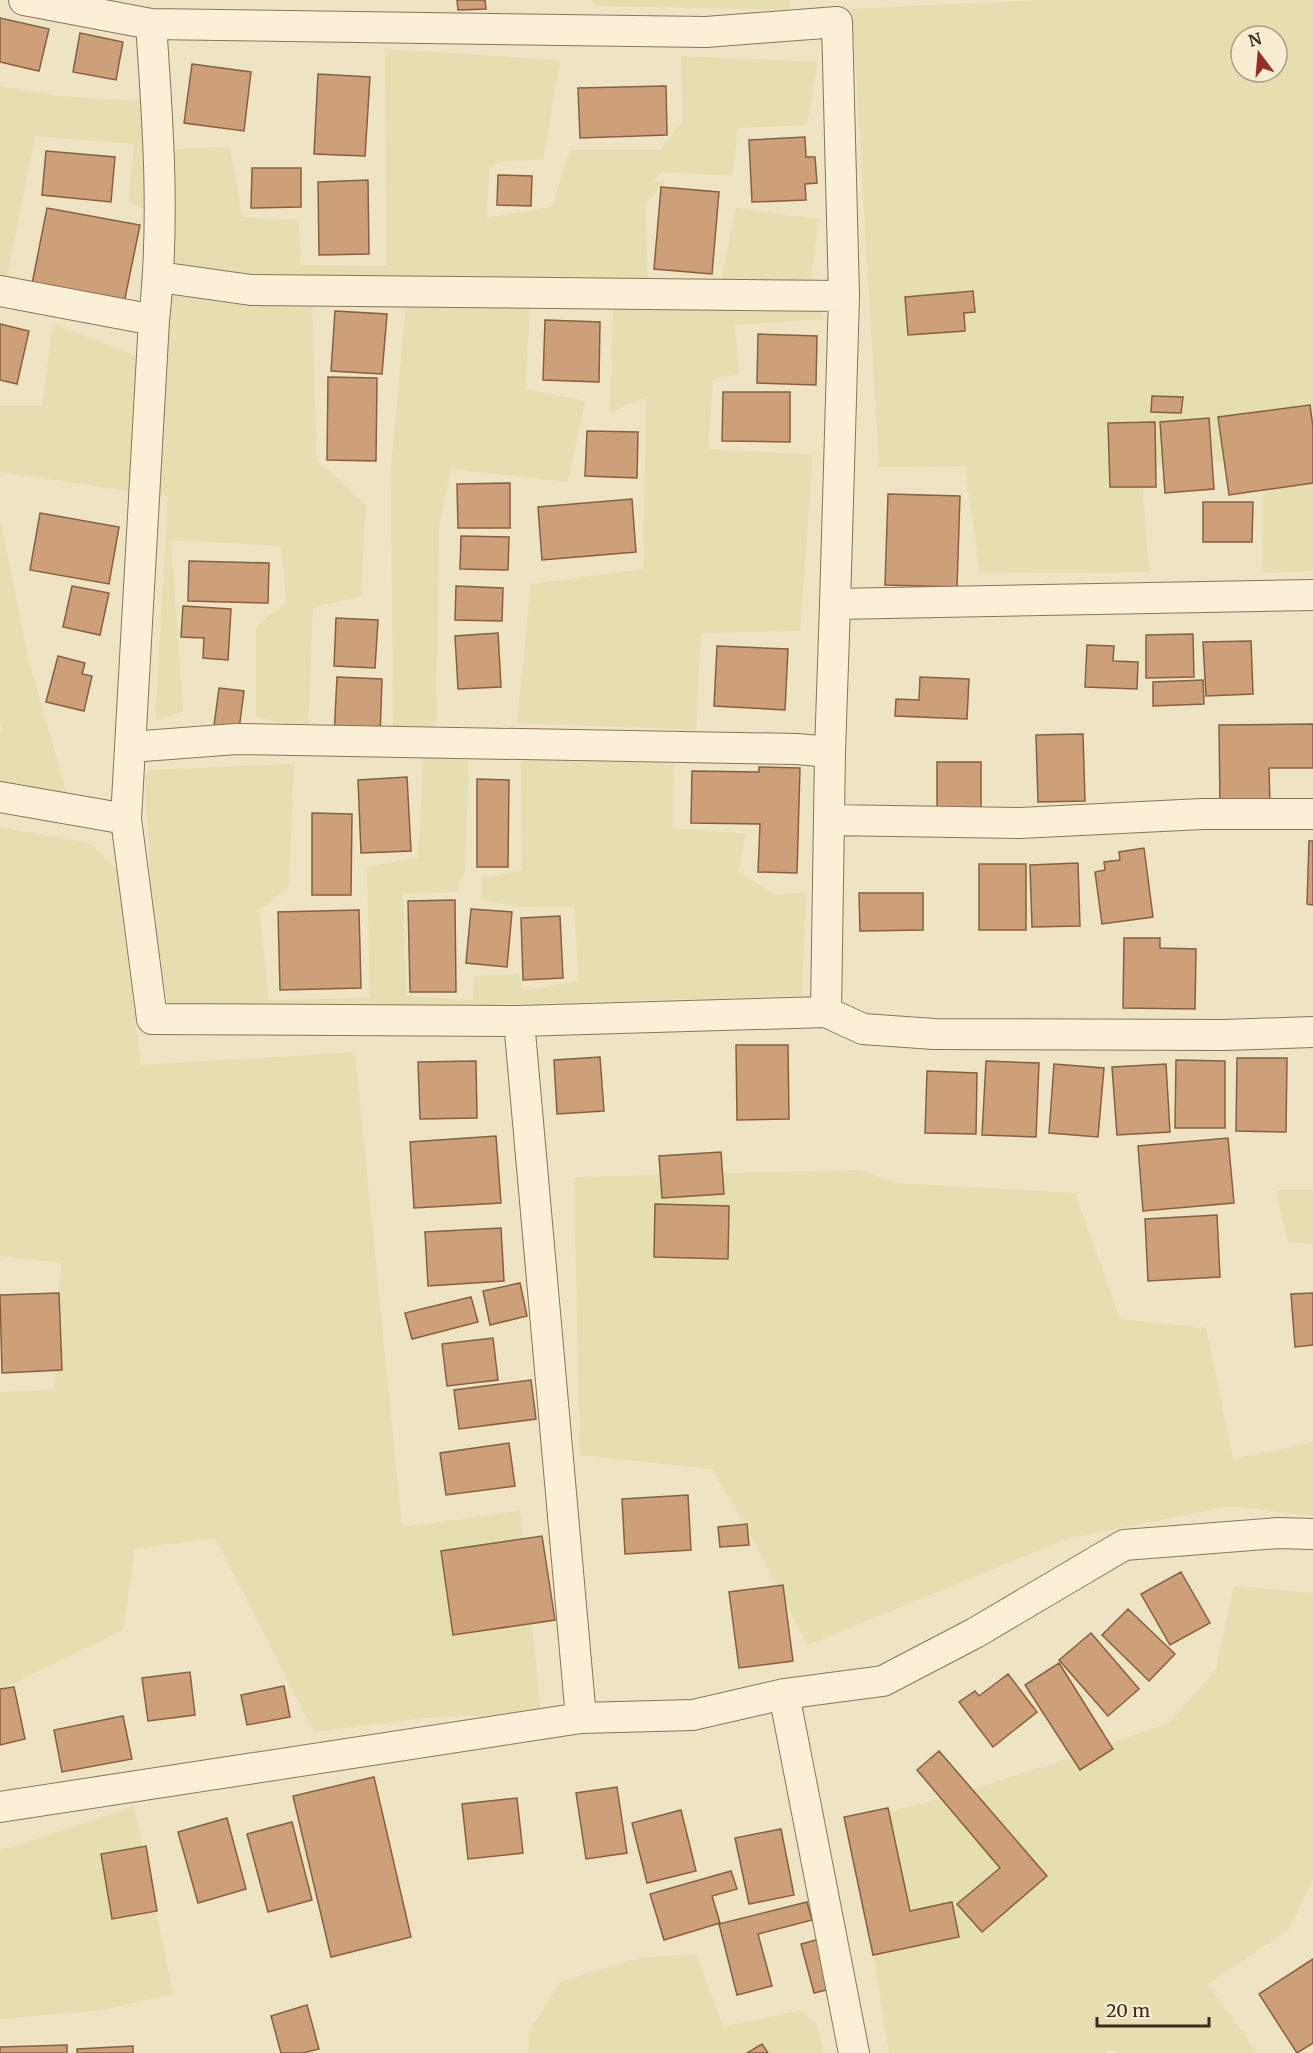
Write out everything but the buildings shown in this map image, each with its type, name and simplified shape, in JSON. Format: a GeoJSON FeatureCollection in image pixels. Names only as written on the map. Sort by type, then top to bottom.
{"type":"FeatureCollection","features":[{"type":"Feature","properties":{"kind":"street"},"geometry":{"type":"LineString","coordinates":[[24,0],[151,24],[706,32],[838,11],[844,296],[828,820],[826,1012]]}},
{"type":"Feature","properties":{"kind":"street"},"geometry":{"type":"LineString","coordinates":[[151,24],[160,152],[159,277],[154,320],[126,819],[152,1019],[519,1021],[826,1012],[863,1029],[934,1034],[1212,1035],[1313,1032]]}},
{"type":"Feature","properties":{"kind":"street"},"geometry":{"type":"LineString","coordinates":[[159,277],[251,290],[844,296]]}},
{"type":"Feature","properties":{"kind":"street"},"geometry":{"type":"LineString","coordinates":[[0,291],[154,320]]}},
{"type":"Feature","properties":{"kind":"street"},"geometry":{"type":"LineString","coordinates":[[835,604],[1313,595]]}},
{"type":"Feature","properties":{"kind":"street"},"geometry":{"type":"LineString","coordinates":[[130,747],[236,739],[797,749],[830,752]]}},
{"type":"Feature","properties":{"kind":"street"},"geometry":{"type":"LineString","coordinates":[[0,797],[126,819]]}},
{"type":"Feature","properties":{"kind":"street"},"geometry":{"type":"LineString","coordinates":[[828,820],[1020,823],[1202,813],[1313,814]]}},
{"type":"Feature","properties":{"kind":"street"},"geometry":{"type":"LineString","coordinates":[[519,1021],[581,1718]]}},
{"type":"Feature","properties":{"kind":"street"},"geometry":{"type":"LineString","coordinates":[[0,1806],[581,1718],[693,1715],[784,1694],[883,1681],[975,1633],[1124,1545],[1278,1533],[1313,1534]]}},
{"type":"Feature","properties":{"kind":"street"},"geometry":{"type":"LineString","coordinates":[[784,1694],[854,2053]]}},
{"type":"Feature","properties":{"kind":"shaded area"},"geometry":{"type":"Polygon","coordinates":[[[592,0],[790,0],[789,10],[594,6],[592,0]]]}},
{"type":"Feature","properties":{"kind":"shaded area"},"geometry":{"type":"Polygon","coordinates":[[[1036,0],[1313,0],[1313,571],[1262,573],[1263,460],[1141,466],[1149,572],[980,573],[965,466],[879,467],[852,9],[1036,0]]]}},
{"type":"Feature","properties":{"kind":"shaded area"},"geometry":{"type":"Polygon","coordinates":[[[385,49],[560,60],[543,160],[499,161],[489,169],[487,218],[552,207],[570,150],[660,150],[683,120],[681,56],[817,62],[807,125],[738,128],[732,176],[662,172],[652,182],[665,182],[645,205],[648,279],[721,281],[736,208],[818,219],[811,285],[823,319],[735,325],[739,374],[713,379],[708,449],[813,455],[800,631],[701,633],[696,730],[517,723],[531,584],[643,569],[646,397],[610,412],[613,307],[530,309],[525,389],[585,401],[568,482],[451,469],[439,528],[436,726],[393,731],[391,469],[406,304],[312,302],[317,460],[366,505],[361,597],[313,607],[308,729],[256,717],[256,627],[286,602],[281,546],[171,540],[183,711],[155,721],[168,497],[0,472],[0,406],[42,406],[53,324],[137,356],[151,211],[129,202],[134,144],[35,136],[5,286],[0,285],[0,86],[60,96],[134,101],[145,97],[174,149],[230,147],[242,217],[299,220],[301,265],[387,266],[385,49]]]}},
{"type":"Feature","properties":{"kind":"shaded area"},"geometry":{"type":"Polygon","coordinates":[[[0,518],[29,661],[68,798],[0,784],[2,730],[0,719],[0,518]]]}},
{"type":"Feature","properties":{"kind":"shaded area"},"geometry":{"type":"Polygon","coordinates":[[[521,757],[674,761],[673,828],[746,834],[738,872],[775,895],[806,892],[802,996],[300,1010],[168,1004],[152,922],[145,778],[148,770],[294,764],[289,886],[259,910],[269,1000],[370,998],[367,867],[418,857],[423,758],[469,760],[465,870],[456,892],[403,894],[406,996],[473,1000],[474,976],[519,974],[523,991],[579,981],[574,906],[517,907],[482,900],[482,878],[522,870],[521,757]]]}},
{"type":"Feature","properties":{"kind":"shaded area"},"geometry":{"type":"Polygon","coordinates":[[[0,827],[89,843],[116,868],[141,1065],[355,1052],[402,1527],[520,1511],[541,1713],[423,1718],[314,1732],[215,1538],[135,1549],[123,1630],[0,1690],[0,1392],[54,1390],[61,1263],[0,1256],[0,827]]]}},
{"type":"Feature","properties":{"kind":"shaded area"},"geometry":{"type":"Polygon","coordinates":[[[860,1170],[895,1183],[1075,1193],[1120,1319],[1206,1328],[1233,1459],[1313,1442],[1313,1516],[1229,1506],[1066,1539],[808,1645],[749,1532],[712,1469],[580,1455],[574,1177],[860,1170]]]}},
{"type":"Feature","properties":{"kind":"shaded area"},"geometry":{"type":"Polygon","coordinates":[[[1276,1190],[1313,1190],[1313,1244],[1288,1242],[1276,1190]]]}},
{"type":"Feature","properties":{"kind":"shaded area"},"geometry":{"type":"Polygon","coordinates":[[[1234,1586],[1313,1593],[1313,1880],[1289,1929],[1208,1984],[1257,2053],[1117,2053],[1109,2048],[1105,2053],[889,2053],[853,1822],[955,1795],[1071,1758],[1168,1723],[1216,1670],[1234,1586]]]}},
{"type":"Feature","properties":{"kind":"shaded area"},"geometry":{"type":"Polygon","coordinates":[[[134,1806],[173,1994],[101,2010],[0,2019],[0,1849],[134,1806]]]}},
{"type":"Feature","properties":{"kind":"shaded area"},"geometry":{"type":"Polygon","coordinates":[[[696,1954],[723,2027],[802,2010],[817,2025],[823,2053],[528,2053],[529,2032],[560,1982],[639,1958],[696,1954]]]}}]}
